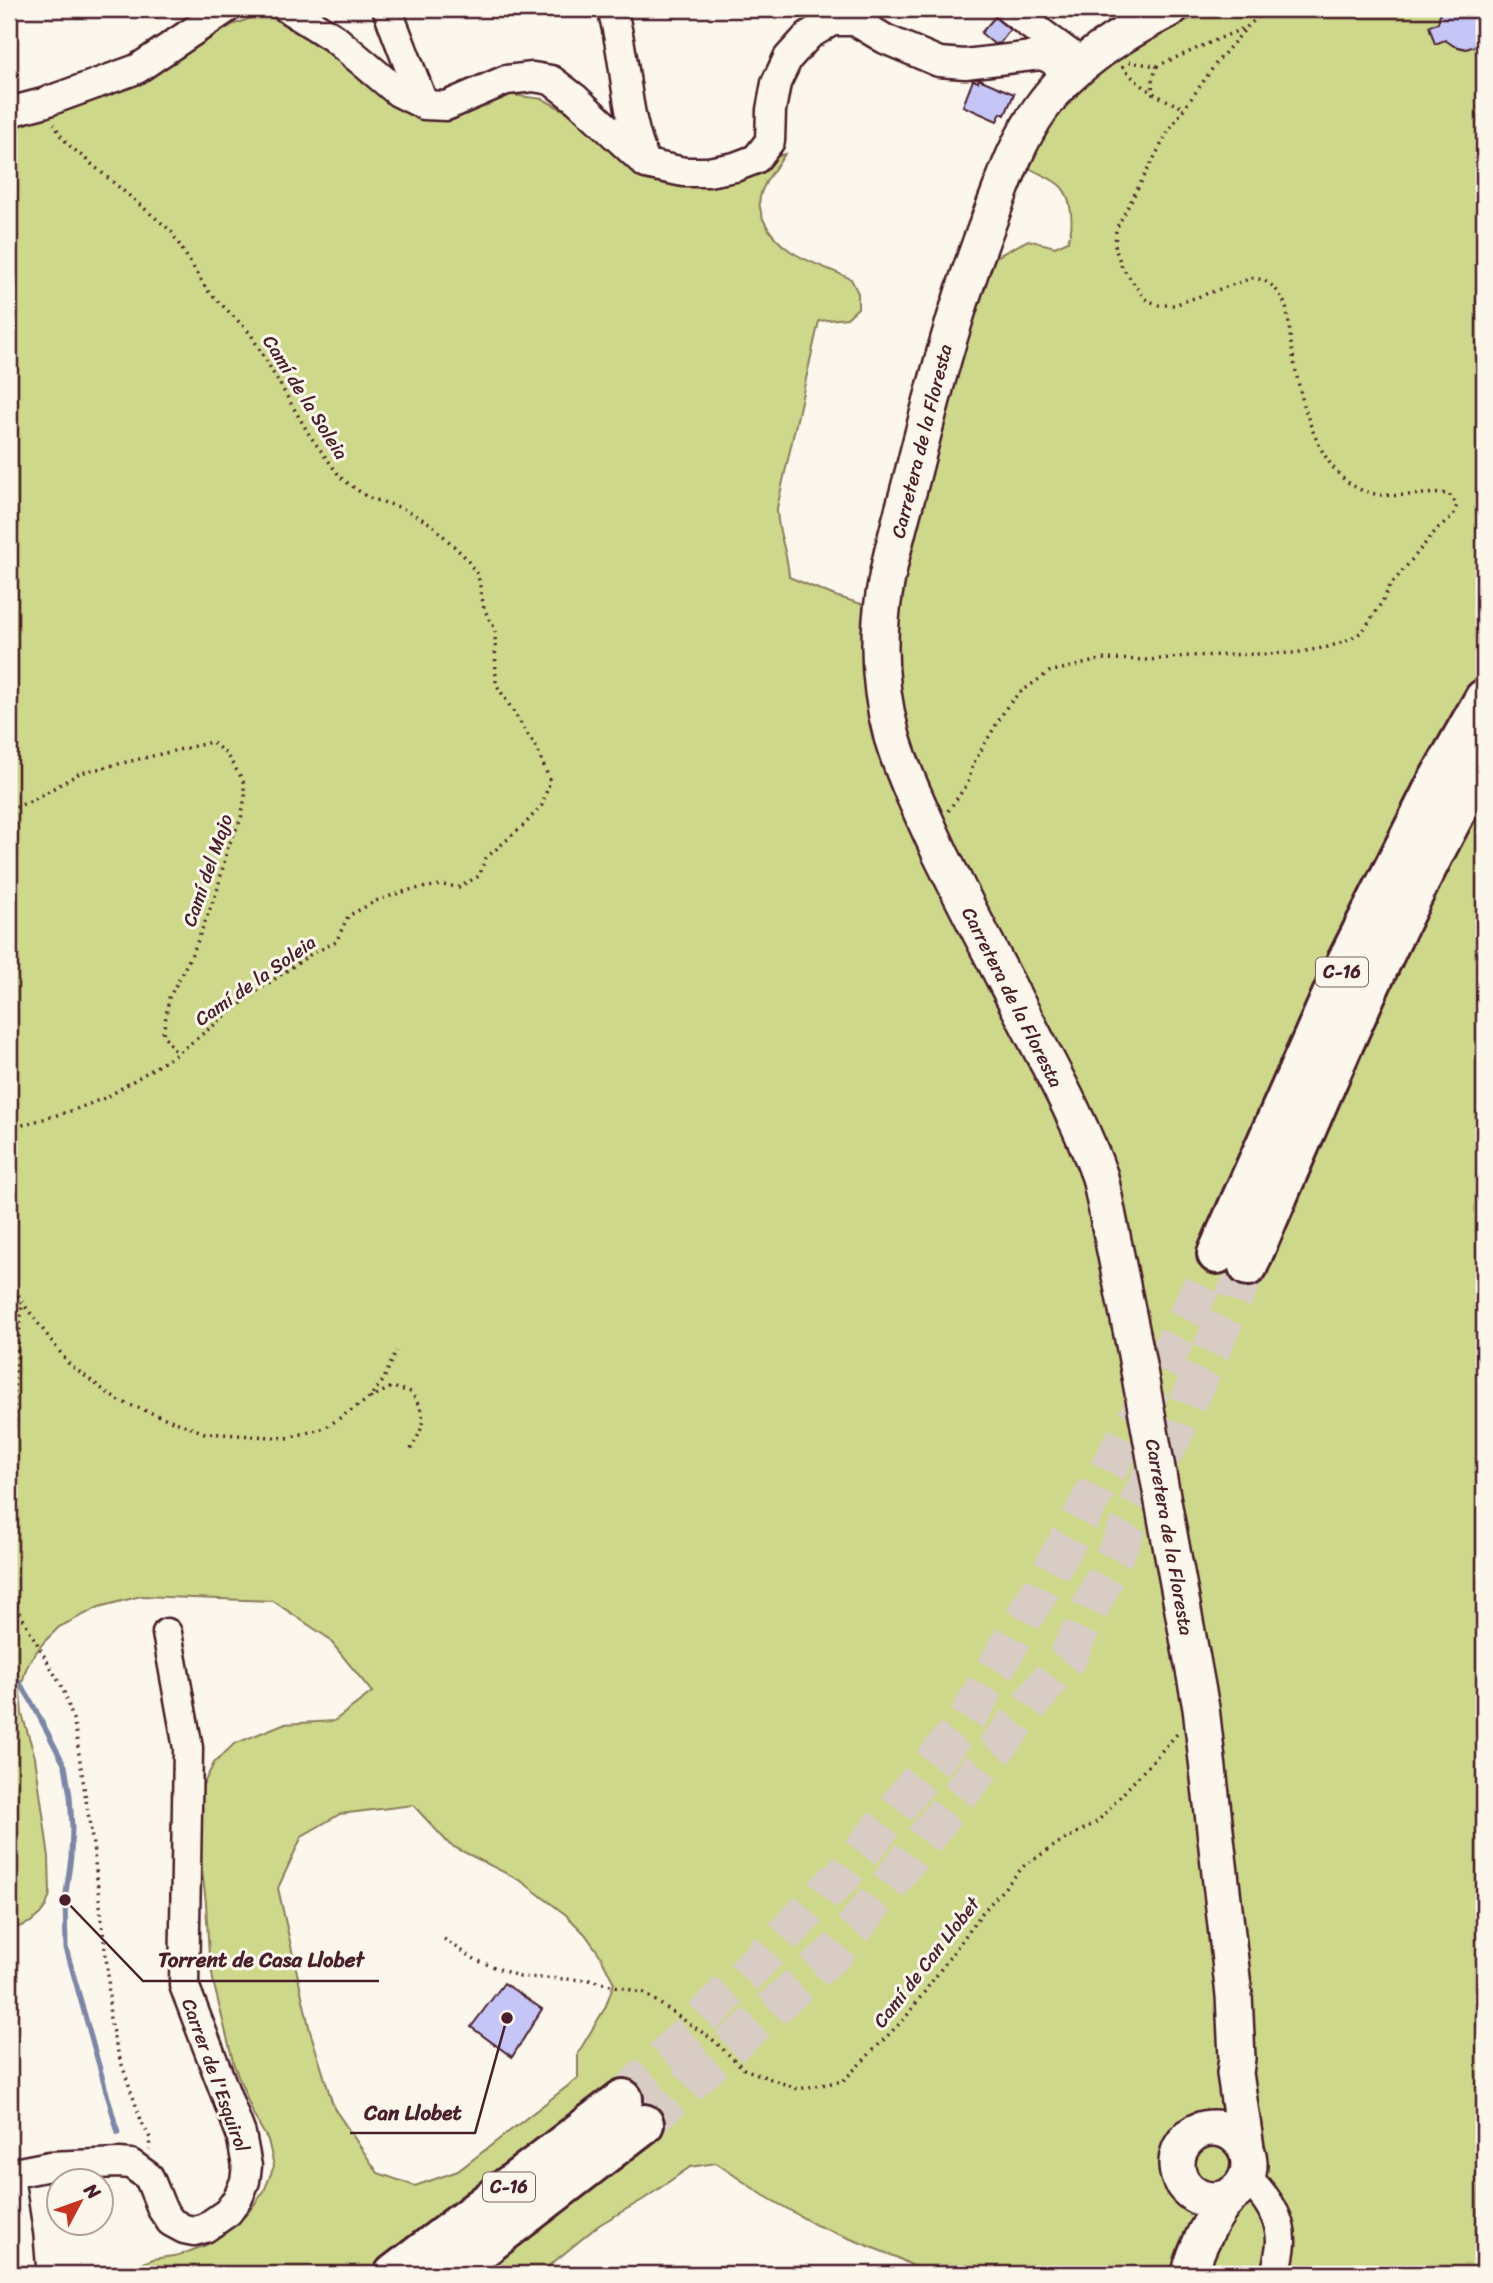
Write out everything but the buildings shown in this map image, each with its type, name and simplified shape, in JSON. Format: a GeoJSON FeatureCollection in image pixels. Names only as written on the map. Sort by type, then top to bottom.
{"type":"FeatureCollection","features":[{"type":"Feature","properties":{"kind":"highway","name":"C-16"},"geometry":{"type":"LineString","coordinates":[[1484,699],[1437,782],[1347,961],[1233,1260],[1417,887],[1484,761]]}},
{"type":"Feature","properties":{"kind":"highway","name":"C-16"},"geometry":{"type":"LineString","coordinates":[[394,2274],[634,2111],[449,2274]]}},
{"type":"Feature","properties":{"kind":"main road","name":"Carretera de la Floresta"},"geometry":{"type":"LineString","coordinates":[[1170,9],[1121,35],[1076,69],[1046,102],[1024,136],[973,262],[947,339],[888,572],[880,642],[887,713],[899,759],[935,841],[1070,1108],[1100,1177],[1135,1349],[1201,1708],[1234,1995],[1241,2174]]}},
{"type":"Feature","properties":{"kind":"main road","name":"Carretera de la Floresta"},"geometry":{"type":"LineString","coordinates":[[1196,2132],[1235,2073]]}},
{"type":"Feature","properties":{"kind":"main road"},"geometry":{"type":"LineString","coordinates":[[1191,2269],[1216,2214],[1241,2174],[1234,2134],[1224,2129],[1212,2127],[1196,2132],[1182,2145],[1177,2167],[1180,2179],[1196,2196],[1208,2200],[1241,2174]]}},
{"type":"Feature","properties":{"kind":"main road"},"geometry":{"type":"LineString","coordinates":[[1185,2186],[1191,2269]]}},
{"type":"Feature","properties":{"kind":"street"},"geometry":{"type":"LineString","coordinates":[[9,112],[43,103],[137,69],[226,9]]}},
{"type":"Feature","properties":{"kind":"street"},"geometry":{"type":"LineString","coordinates":[[288,9],[334,38],[398,92],[424,105],[446,106],[506,80],[533,77],[551,80],[654,166],[684,172],[708,172],[735,167],[756,159],[770,141],[771,110],[776,83],[788,58],[809,35],[832,21],[855,21],[885,39],[939,62],[965,64],[1043,46]]}},
{"type":"Feature","properties":{"kind":"street"},"geometry":{"type":"LineString","coordinates":[[387,9],[424,105]]}},
{"type":"Feature","properties":{"kind":"street"},"geometry":{"type":"LineString","coordinates":[[612,9],[621,38],[635,139],[654,166]]}},
{"type":"Feature","properties":{"kind":"street"},"geometry":{"type":"LineString","coordinates":[[1009,9],[1043,46],[1051,59],[1076,69]]}},
{"type":"Feature","properties":{"kind":"street"},"geometry":{"type":"LineString","coordinates":[[1043,46],[1045,9]]}},
{"type":"Feature","properties":{"kind":"street","name":"Carrer de l'Esquirol"},"geometry":{"type":"LineString","coordinates":[[141,2170],[149,2178],[162,2209],[171,2222],[194,2231],[205,2228],[228,2212],[238,2198],[247,2166],[241,2134],[184,1985],[188,1748],[167,1633]]}},
{"type":"Feature","properties":{"kind":"street"},"geometry":{"type":"LineString","coordinates":[[21,2274],[9,2175],[50,2166],[119,2163],[131,2164],[141,2170]]}},
{"type":"Feature","properties":{"kind":"street"},"geometry":{"type":"LineString","coordinates":[[1241,2174],[1270,2205],[1280,2229],[1281,2242],[1276,2274]]}},
{"type":"Feature","properties":{"kind":"path"},"geometry":{"type":"LineString","coordinates":[[935,841],[940,822],[968,783],[973,764],[1006,708],[1018,694],[1049,672],[1104,659],[1150,660],[1189,656],[1295,653],[1349,640],[1363,631],[1390,586],[1438,528],[1453,516],[1457,505],[1449,494],[1372,494],[1356,488],[1333,467],[1318,445],[1299,387],[1285,304],[1273,285],[1262,279],[1252,278],[1174,305],[1159,306],[1145,299],[1122,267],[1115,248],[1116,229],[1169,130],[1217,62],[1248,26],[1267,9]]}},
{"type":"Feature","properties":{"kind":"path"},"geometry":{"type":"LineString","coordinates":[[1184,108],[1153,95],[1133,79],[1116,58],[1157,66],[1248,26]]}},
{"type":"Feature","properties":{"kind":"path"},"geometry":{"type":"LineString","coordinates":[[1153,95],[1152,81],[1157,66]]}},
{"type":"Feature","properties":{"kind":"path","name":"Camí de la Soleia"},"geometry":{"type":"LineString","coordinates":[[9,1129],[74,1110],[107,1097],[177,1054],[257,992],[311,954],[336,942],[348,916],[378,900],[409,890],[441,885],[459,887],[479,876],[486,858],[526,824],[542,805],[550,781],[537,749],[496,684],[495,629],[484,609],[478,575],[464,556],[431,524],[402,508],[367,498],[341,478],[310,436],[250,333],[207,290],[171,231],[70,146],[61,136],[43,103]]}},
{"type":"Feature","properties":{"kind":"path","name":"Camí del Majo"},"geometry":{"type":"LineString","coordinates":[[9,810],[35,799],[80,773],[212,742],[226,754],[243,780],[245,796],[241,819],[228,847],[218,891],[170,999],[163,1034],[177,1054]]}},
{"type":"Feature","properties":{"kind":"path"},"geometry":{"type":"LineString","coordinates":[[9,1276],[22,1302],[69,1364],[117,1400],[205,1433],[288,1438],[325,1428],[368,1399],[392,1387],[411,1392],[423,1410],[422,1429],[410,1451]]}},
{"type":"Feature","properties":{"kind":"path"},"geometry":{"type":"LineString","coordinates":[[9,1434],[15,1420],[14,1390],[22,1302]]}},
{"type":"Feature","properties":{"kind":"path"},"geometry":{"type":"LineString","coordinates":[[368,1399],[383,1381],[396,1351]]}},
{"type":"Feature","properties":{"kind":"path"},"geometry":{"type":"LineString","coordinates":[[9,1594],[63,1689],[74,1722],[93,1845],[110,2021],[119,2056],[142,2123],[150,2138],[141,2170]]}},
{"type":"Feature","properties":{"kind":"path","name":"Camí de Can Llobet"},"geometry":{"type":"LineString","coordinates":[[444,1939],[476,1960],[520,1977],[590,1980],[644,1993],[712,2039],[744,2069],[798,2089],[843,2081],[906,2017],[982,1913],[1024,1866],[1097,1822],[1201,1708]]}},
{"type":"Feature","properties":{"kind":"shaded area"},"geometry":{"type":"Polygon","coordinates":[[[1484,2083],[1484,2274],[1475,2274],[1484,2083]]]}},
{"type":"Feature","properties":{"kind":"green space"},"geometry":{"type":"Polygon","coordinates":[[[1219,9],[1484,9],[1484,1095],[1476,1128],[1484,1133],[1484,2083],[1475,2274],[928,2274],[896,2257],[816,2225],[763,2195],[716,2163],[690,2167],[644,2199],[599,2225],[539,2274],[125,2274],[128,2269],[153,2259],[180,2255],[206,2245],[228,2231],[248,2213],[264,2191],[274,2166],[268,2140],[254,2116],[234,2065],[214,1985],[195,1812],[202,1787],[214,1763],[234,1744],[283,1724],[334,1721],[372,1692],[328,1638],[273,1601],[141,1596],[99,1607],[59,1627],[31,1659],[20,1691],[22,1714],[35,1757],[49,1857],[50,1894],[40,1914],[31,1922],[9,1931],[9,130],[142,81],[232,25],[262,14],[292,26],[355,72],[416,109],[504,94],[543,99],[587,123],[641,177],[687,186],[723,181],[757,163],[785,154],[762,191],[759,203],[763,219],[771,232],[790,251],[851,279],[858,293],[858,308],[847,318],[819,321],[777,508],[789,577],[835,596],[885,611],[914,505],[994,258],[1028,240],[1055,247],[1068,241],[1071,217],[1066,194],[1057,183],[1027,167],[1048,123],[1101,67],[1174,25],[1219,9]],[[413,1805],[340,1814],[302,1836],[278,1888],[310,2031],[334,2108],[378,2173],[415,2186],[458,2171],[578,2078],[578,2053],[605,2008],[614,1983],[600,1955],[585,1934],[565,1914],[521,1881],[450,1845],[413,1805]]]}},
{"type":"Feature","properties":{"kind":"waterway"},"geometry":{"type":"LineString","coordinates":[[9,1665],[65,1766],[72,1827],[65,1900],[66,1948],[118,2133]]}},
{"type":"Feature","properties":{"kind":"tunnel"},"geometry":{"type":"LineString","coordinates":[[623,2099],[842,1876],[966,1721],[1142,1409],[1217,1254]]}},
{"type":"Feature","properties":{"kind":"tunnel"},"geometry":{"type":"LineString","coordinates":[[644,2124],[836,1951],[1068,1657],[1144,1491],[1175,1432],[1248,1266]]}},
{"type":"Feature","properties":{"kind":"place","name":"Torrent de Casa Llobet"},"geometry":{"type":"Point","coordinates":[65,1900]}},
{"type":"Feature","properties":{"kind":"place","name":"Can Llobet"},"geometry":{"type":"Point","coordinates":[507,2018]}}]}
